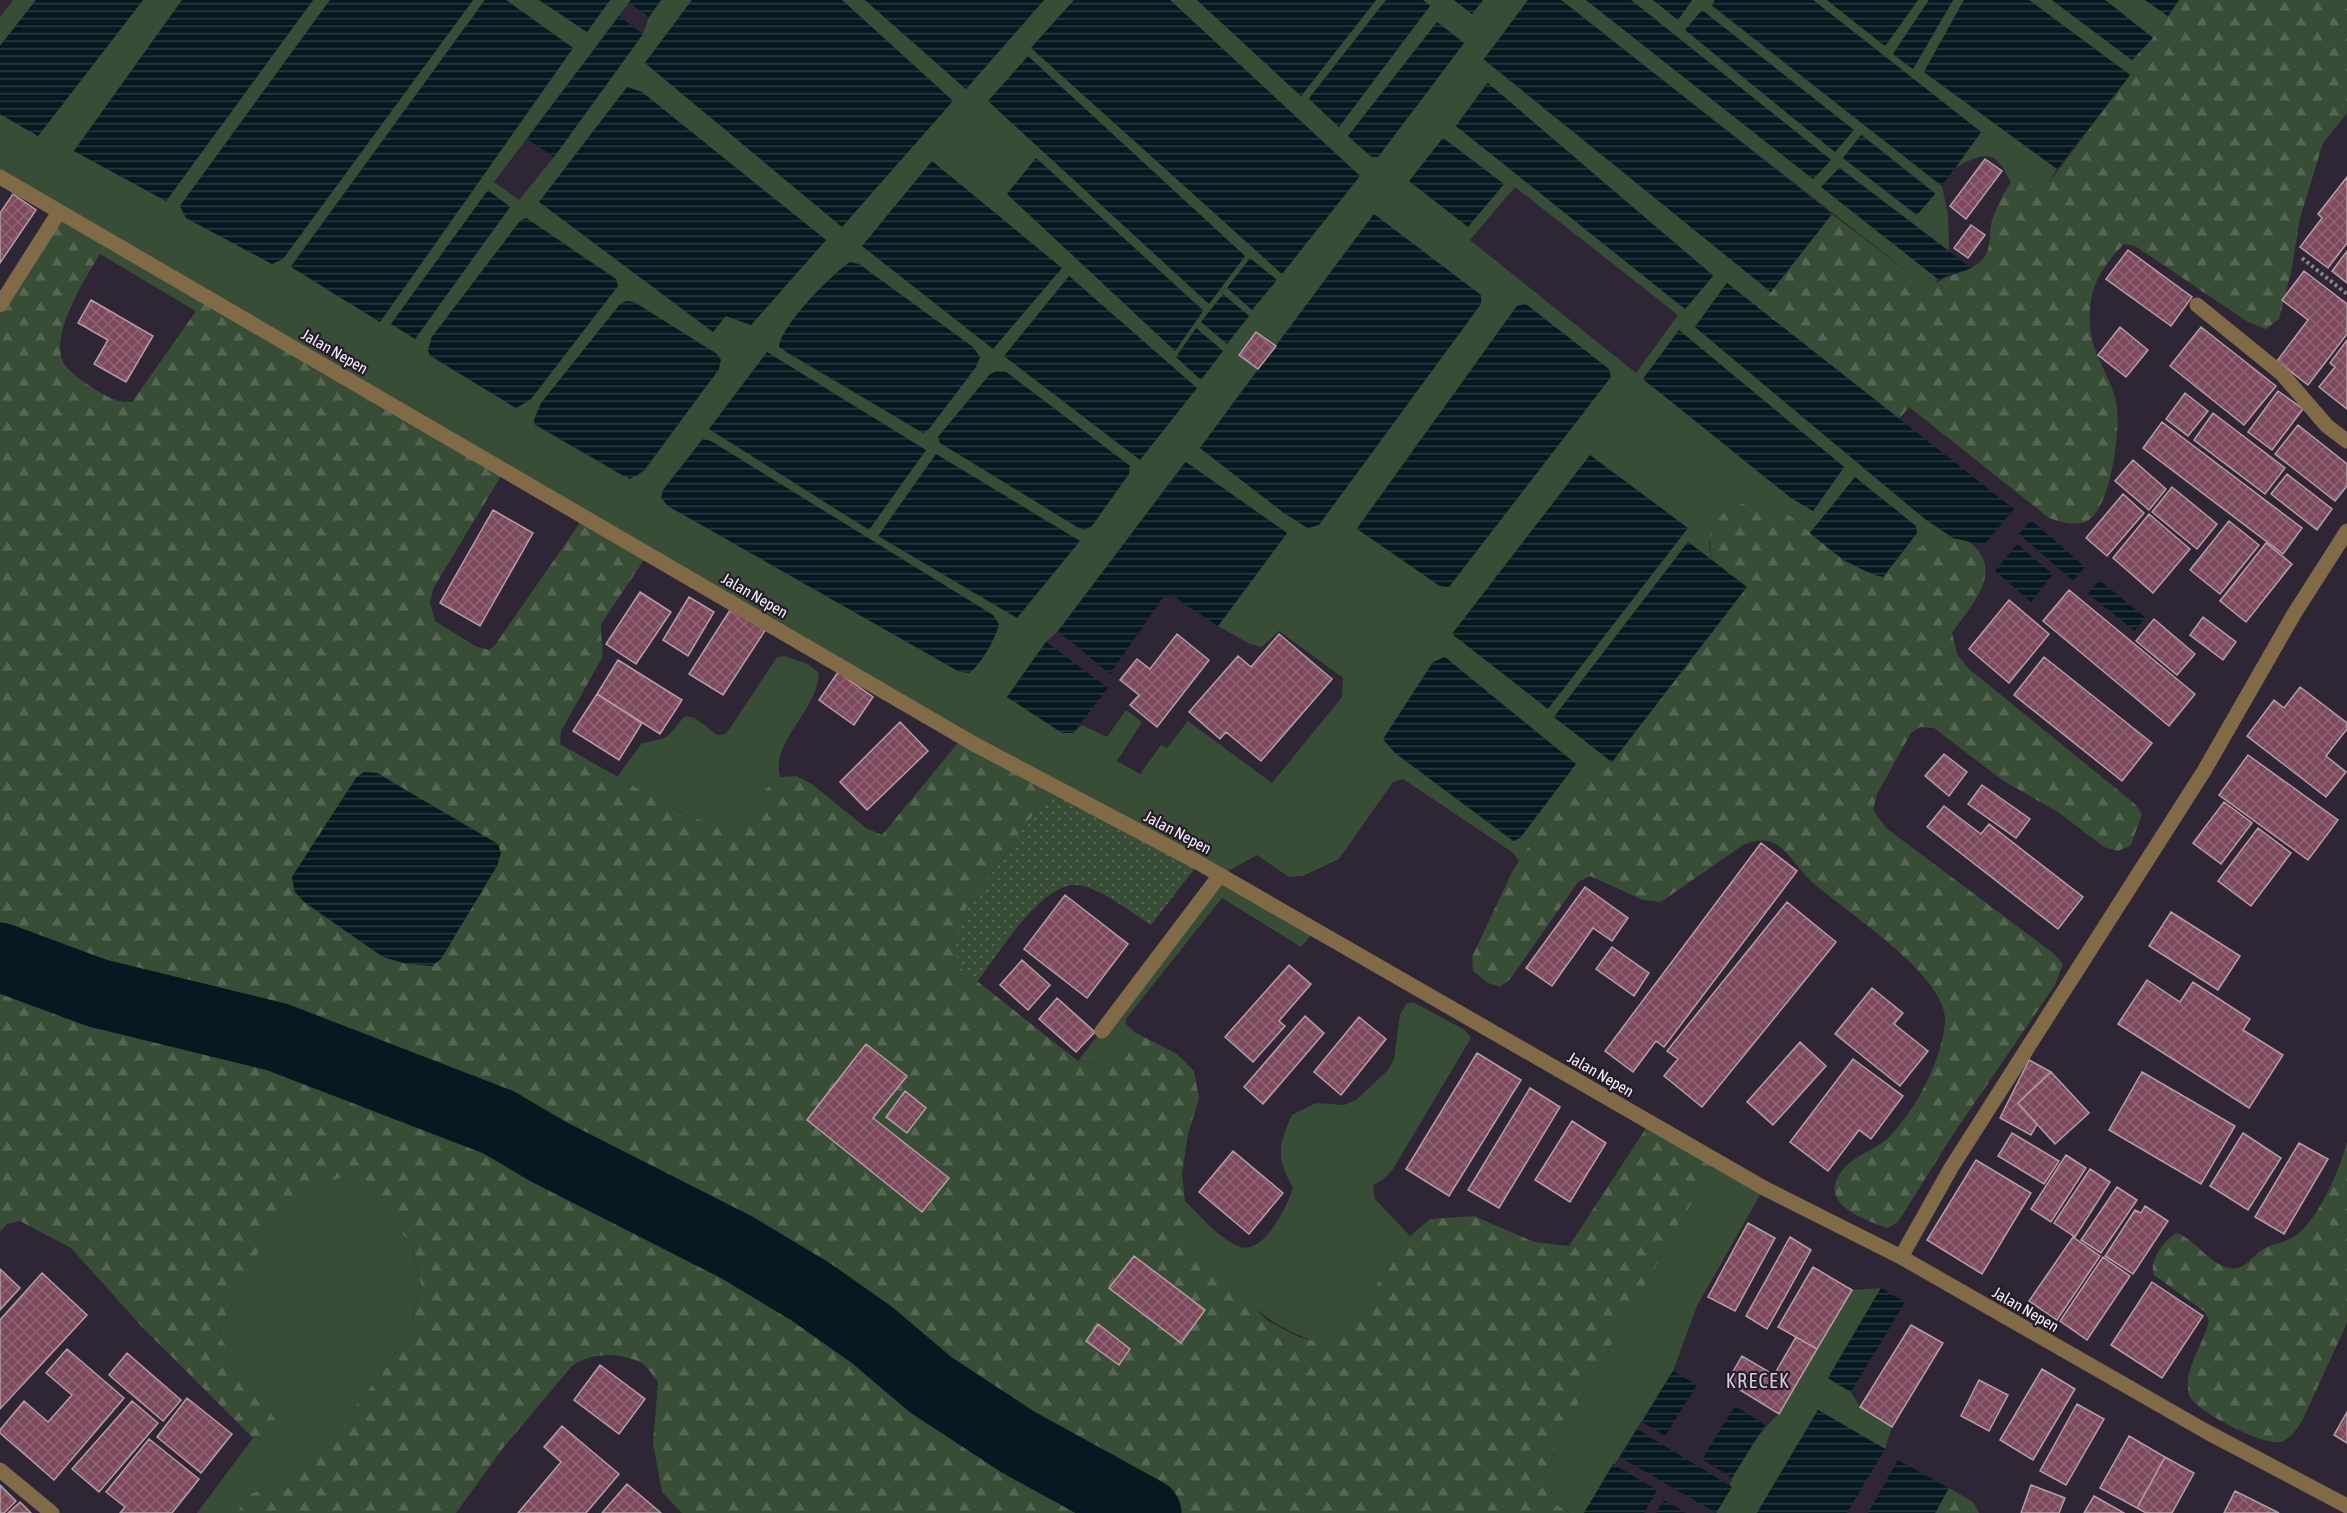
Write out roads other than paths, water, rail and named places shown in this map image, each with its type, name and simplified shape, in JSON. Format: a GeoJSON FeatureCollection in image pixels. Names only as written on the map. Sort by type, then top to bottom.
{"type":"FeatureCollection","features":[{"type":"Feature","properties":{"kind":"street","name":"Jalan Nepen"},"geometry":{"type":"LineString","coordinates":[[0,177],[962,738],[1220,875],[1755,1182],[1901,1257],[2187,1420],[2347,1506]]}},
{"type":"Feature","properties":{"kind":"street"},"geometry":{"type":"LineString","coordinates":[[0,305],[59,212]]}},
{"type":"Feature","properties":{"kind":"street"},"geometry":{"type":"LineString","coordinates":[[2197,305],[2282,374],[2327,426],[2347,441]]}},
{"type":"Feature","properties":{"kind":"street"},"geometry":{"type":"LineString","coordinates":[[1901,1257],[1951,1168],[2204,771],[2294,614],[2347,531]]}},
{"type":"Feature","properties":{"kind":"street"},"geometry":{"type":"LineString","coordinates":[[1102,1031],[1220,875]]}},
{"type":"Feature","properties":{"kind":"street"},"geometry":{"type":"LineString","coordinates":[[0,1470],[52,1513]]}},
{"type":"Feature","properties":{"kind":"water"},"geometry":{"type":"Polygon","coordinates":[[[36,0],[143,0],[38,136],[0,114],[0,46],[36,0]]]}},
{"type":"Feature","properties":{"kind":"water"},"geometry":{"type":"Polygon","coordinates":[[[182,0],[313,0],[166,201],[74,151],[182,0]]]}},
{"type":"Feature","properties":{"kind":"water"},"geometry":{"type":"Polygon","coordinates":[[[330,0],[473,0],[283,259],[272,264],[186,218],[180,206],[330,0]]]}},
{"type":"Feature","properties":{"kind":"water"},"geometry":{"type":"Polygon","coordinates":[[[485,0],[506,0],[573,48],[380,322],[291,267],[485,0]]]}},
{"type":"Feature","properties":{"kind":"water"},"geometry":{"type":"Polygon","coordinates":[[[539,0],[610,0],[587,32],[539,0]]]}},
{"type":"Feature","properties":{"kind":"water"},"geometry":{"type":"Polygon","coordinates":[[[631,0],[661,0],[649,17],[629,3],[631,0]]]}},
{"type":"Feature","properties":{"kind":"water"},"geometry":{"type":"Polygon","coordinates":[[[692,0],[842,0],[953,101],[842,227],[645,63],[692,0]]]}},
{"type":"Feature","properties":{"kind":"water"},"geometry":{"type":"Polygon","coordinates":[[[865,0],[1044,0],[966,89],[865,0]]]}},
{"type":"Feature","properties":{"kind":"water"},"geometry":{"type":"Polygon","coordinates":[[[1074,0],[1170,0],[1360,176],[1282,274],[1031,48],[1074,0]]]}},
{"type":"Feature","properties":{"kind":"water"},"geometry":{"type":"Polygon","coordinates":[[[1197,0],[1376,0],[1301,96],[1197,0]]]}},
{"type":"Feature","properties":{"kind":"water"},"geometry":{"type":"Polygon","coordinates":[[[1386,0],[1423,0],[1430,6],[1339,127],[1309,99],[1386,0]]]}},
{"type":"Feature","properties":{"kind":"water"},"geometry":{"type":"Polygon","coordinates":[[[1454,0],[1483,0],[1472,14],[1454,0]]]}},
{"type":"Feature","properties":{"kind":"water"},"geometry":{"type":"Polygon","coordinates":[[[1528,0],[1561,0],[1832,214],[1771,292],[1484,59],[1528,0]]]}},
{"type":"Feature","properties":{"kind":"water"},"geometry":{"type":"Polygon","coordinates":[[[1586,0],[1631,0],[1831,160],[1813,179],[1586,0]]]}},
{"type":"Feature","properties":{"kind":"water"},"geometry":{"type":"Polygon","coordinates":[[[1653,0],[1692,0],[1678,20],[1653,0]]]}},
{"type":"Feature","properties":{"kind":"water"},"geometry":{"type":"Polygon","coordinates":[[[1715,0],[1813,0],[1981,132],[1942,186],[1712,5],[1715,0]]]}},
{"type":"Feature","properties":{"kind":"water"},"geometry":{"type":"Polygon","coordinates":[[[1827,0],[1918,0],[1885,46],[1827,0]]]}},
{"type":"Feature","properties":{"kind":"water"},"geometry":{"type":"Polygon","coordinates":[[[1929,0],[1953,0],[1913,69],[1893,54],[1929,0]]]}},
{"type":"Feature","properties":{"kind":"water"},"geometry":{"type":"Polygon","coordinates":[[[1964,0],[2029,0],[2130,75],[2057,169],[1924,72],[1964,0]]]}},
{"type":"Feature","properties":{"kind":"water"},"geometry":{"type":"Polygon","coordinates":[[[2052,0],[2105,0],[2153,38],[2132,60],[2052,0]]]}},
{"type":"Feature","properties":{"kind":"water"},"geometry":{"type":"Polygon","coordinates":[[[2145,0],[2179,0],[2168,16],[2145,0]]]}},
{"type":"Feature","properties":{"kind":"water"},"geometry":{"type":"Polygon","coordinates":[[[1702,10],[1854,130],[1835,152],[1685,30],[1702,10]]]}},
{"type":"Feature","properties":{"kind":"water"},"geometry":{"type":"Polygon","coordinates":[[[619,16],[643,34],[554,157],[527,139],[619,16]]]}},
{"type":"Feature","properties":{"kind":"water"},"geometry":{"type":"Polygon","coordinates":[[[1437,22],[1464,43],[1378,157],[1372,157],[1348,136],[1437,22]]]}},
{"type":"Feature","properties":{"kind":"water"},"geometry":{"type":"Polygon","coordinates":[[[1028,56],[1245,256],[1209,304],[988,101],[1028,56]]]}},
{"type":"Feature","properties":{"kind":"water"},"geometry":{"type":"Polygon","coordinates":[[[1488,83],[1713,276],[1685,309],[1456,126],[1488,83]]]}},
{"type":"Feature","properties":{"kind":"water"},"geometry":{"type":"Polygon","coordinates":[[[627,87],[642,92],[826,240],[751,325],[726,316],[713,332],[539,202],[627,87]]]}},
{"type":"Feature","properties":{"kind":"water"},"geometry":{"type":"Polygon","coordinates":[[[1861,135],[1935,194],[1917,215],[1843,158],[1861,135]]]}},
{"type":"Feature","properties":{"kind":"water"},"geometry":{"type":"Polygon","coordinates":[[[1443,138],[1504,184],[1468,227],[1409,181],[1443,138]]]}},
{"type":"Feature","properties":{"kind":"water"},"geometry":{"type":"Polygon","coordinates":[[[1036,158],[1203,311],[1175,351],[1007,194],[1036,158]]]}},
{"type":"Feature","properties":{"kind":"water"},"geometry":{"type":"Polygon","coordinates":[[[932,161],[1062,268],[993,349],[862,246],[932,161]]]}},
{"type":"Feature","properties":{"kind":"water"},"geometry":{"type":"Polygon","coordinates":[[[1839,168],[1971,268],[1938,279],[1821,187],[1839,168]]]}},
{"type":"Feature","properties":{"kind":"water"},"geometry":{"type":"Polygon","coordinates":[[[488,190],[510,207],[415,339],[391,324],[488,190]]]}},
{"type":"Feature","properties":{"kind":"water"},"geometry":{"type":"Polygon","coordinates":[[[1374,214],[1481,295],[1481,304],[1319,525],[1308,528],[1284,513],[1200,448],[1374,214]]]}},
{"type":"Feature","properties":{"kind":"water"},"geometry":{"type":"Polygon","coordinates":[[[526,218],[616,279],[618,286],[531,399],[516,408],[430,355],[428,350],[432,337],[520,221],[526,218]]]}},
{"type":"Feature","properties":{"kind":"water"},"geometry":{"type":"Polygon","coordinates":[[[1250,258],[1277,280],[1252,310],[1227,288],[1250,258]]]}},
{"type":"Feature","properties":{"kind":"water"},"geometry":{"type":"Polygon","coordinates":[[[850,262],[859,264],[973,347],[980,357],[976,367],[929,429],[923,433],[779,347],[782,337],[798,313],[831,278],[850,262]]]}},
{"type":"Feature","properties":{"kind":"water"},"geometry":{"type":"Polygon","coordinates":[[[1069,276],[1197,388],[1140,460],[1004,356],[1069,276]]]}},
{"type":"Feature","properties":{"kind":"water"},"geometry":{"type":"Polygon","coordinates":[[[1727,283],[2014,509],[1984,545],[1953,538],[1925,519],[1695,327],[1727,283]]]}},
{"type":"Feature","properties":{"kind":"water"},"geometry":{"type":"Polygon","coordinates":[[[1223,294],[1249,316],[1227,344],[1201,322],[1223,294]]]}},
{"type":"Feature","properties":{"kind":"water"},"geometry":{"type":"Polygon","coordinates":[[[626,301],[634,302],[717,354],[721,360],[719,369],[644,470],[630,479],[535,424],[534,420],[541,403],[620,304],[626,301]]]}},
{"type":"Feature","properties":{"kind":"water"},"geometry":{"type":"Polygon","coordinates":[[[1526,304],[1609,369],[1611,377],[1449,587],[1440,586],[1357,529],[1517,306],[1526,304]]]}},
{"type":"Feature","properties":{"kind":"water"},"geometry":{"type":"Polygon","coordinates":[[[1196,328],[1223,351],[1201,380],[1176,357],[1196,328]]]}},
{"type":"Feature","properties":{"kind":"water"},"geometry":{"type":"Polygon","coordinates":[[[1679,330],[1844,467],[1813,511],[1791,498],[1643,379],[1679,330]]]}},
{"type":"Feature","properties":{"kind":"water"},"geometry":{"type":"Polygon","coordinates":[[[767,352],[926,450],[869,530],[709,429],[767,352]]]}},
{"type":"Feature","properties":{"kind":"water"},"geometry":{"type":"Polygon","coordinates":[[[997,371],[1006,372],[1130,466],[1129,474],[1092,526],[1085,530],[1077,527],[940,443],[938,437],[990,374],[997,371]]]}},
{"type":"Feature","properties":{"kind":"water"},"geometry":{"type":"Polygon","coordinates":[[[703,439],[711,441],[993,615],[999,624],[991,644],[979,663],[969,673],[958,671],[668,506],[661,498],[663,490],[703,439]]]}},
{"type":"Feature","properties":{"kind":"water"},"geometry":{"type":"Polygon","coordinates":[[[936,454],[1080,541],[1017,618],[878,536],[936,454]]]}},
{"type":"Feature","properties":{"kind":"water"},"geometry":{"type":"Polygon","coordinates":[[[1590,455],[1688,528],[1548,709],[1452,634],[1590,455]]]}},
{"type":"Feature","properties":{"kind":"water"},"geometry":{"type":"Polygon","coordinates":[[[1186,462],[1287,533],[1218,626],[1170,594],[1162,599],[1110,674],[1058,631],[1186,462]]]}},
{"type":"Feature","properties":{"kind":"water"},"geometry":{"type":"Polygon","coordinates":[[[1855,477],[1916,526],[1917,533],[1883,577],[1853,565],[1810,533],[1855,477]]]}},
{"type":"Feature","properties":{"kind":"water"},"geometry":{"type":"Polygon","coordinates":[[[2031,520],[2085,567],[2073,581],[2019,534],[2031,520]]]}},
{"type":"Feature","properties":{"kind":"water"},"geometry":{"type":"Polygon","coordinates":[[[1688,542],[1747,587],[1612,762],[1554,717],[1688,542]]]}},
{"type":"Feature","properties":{"kind":"water"},"geometry":{"type":"Polygon","coordinates":[[[2017,544],[2053,574],[2031,602],[1995,571],[2017,544]]]}},
{"type":"Feature","properties":{"kind":"water"},"geometry":{"type":"Polygon","coordinates":[[[2099,580],[2145,617],[2135,631],[2088,594],[2099,580]]]}},
{"type":"Feature","properties":{"kind":"water"},"geometry":{"type":"Polygon","coordinates":[[[1046,642],[1108,688],[1073,733],[1062,733],[1007,697],[1046,642]]]}},
{"type":"Feature","properties":{"kind":"water"},"geometry":{"type":"Polygon","coordinates":[[[1445,657],[1576,764],[1521,837],[1514,841],[1395,753],[1383,739],[1433,662],[1445,657]]]}},
{"type":"Feature","properties":{"kind":"water"},"geometry":{"type":"Polygon","coordinates":[[[364,772],[377,773],[498,844],[501,853],[497,866],[441,959],[432,966],[407,964],[383,957],[304,902],[295,892],[292,877],[356,778],[364,772]]]}},
{"type":"Feature","properties":{"kind":"water"},"geometry":{"type":"Polygon","coordinates":[[[1881,1288],[1905,1302],[1851,1392],[1828,1378],[1881,1288]]]}},
{"type":"Feature","properties":{"kind":"water"},"geometry":{"type":"Polygon","coordinates":[[[1673,1371],[1697,1385],[1665,1436],[1642,1422],[1673,1371]]]}},
{"type":"Feature","properties":{"kind":"water"},"geometry":{"type":"Polygon","coordinates":[[[1735,1406],[1765,1425],[1732,1478],[1702,1459],[1735,1406]]]}},
{"type":"Feature","properties":{"kind":"water"},"geometry":{"type":"Polygon","coordinates":[[[1818,1410],[1885,1449],[1847,1513],[1757,1513],[1818,1410]]]}},
{"type":"Feature","properties":{"kind":"water"},"geometry":{"type":"Polygon","coordinates":[[[1637,1429],[1732,1487],[1716,1513],[1620,1457],[1637,1429]]]}},
{"type":"Feature","properties":{"kind":"water"},"geometry":{"type":"Polygon","coordinates":[[[1898,1460],[1949,1488],[1935,1513],[1868,1513],[1898,1460]]]}},
{"type":"Feature","properties":{"kind":"water"},"geometry":{"type":"Polygon","coordinates":[[[1613,1464],[1657,1490],[1644,1513],[1584,1513],[1613,1464]]]}},
{"type":"Feature","properties":{"kind":"water"},"geometry":{"type":"Polygon","coordinates":[[[1664,1500],[1686,1513],[1656,1513],[1664,1500]]]}},
{"type":"Feature","properties":{"kind":"waterway"},"geometry":{"type":"LineString","coordinates":[[0,957],[97,993],[277,1037],[498,1122],[549,1152],[738,1248],[811,1292],[872,1335],[931,1385],[1018,1442],[1147,1513]]}},
{"type":"Feature","properties":{"kind":"district","name":"KRECEK"},"geometry":{"type":"Point","coordinates":[1758,1381]}}]}
